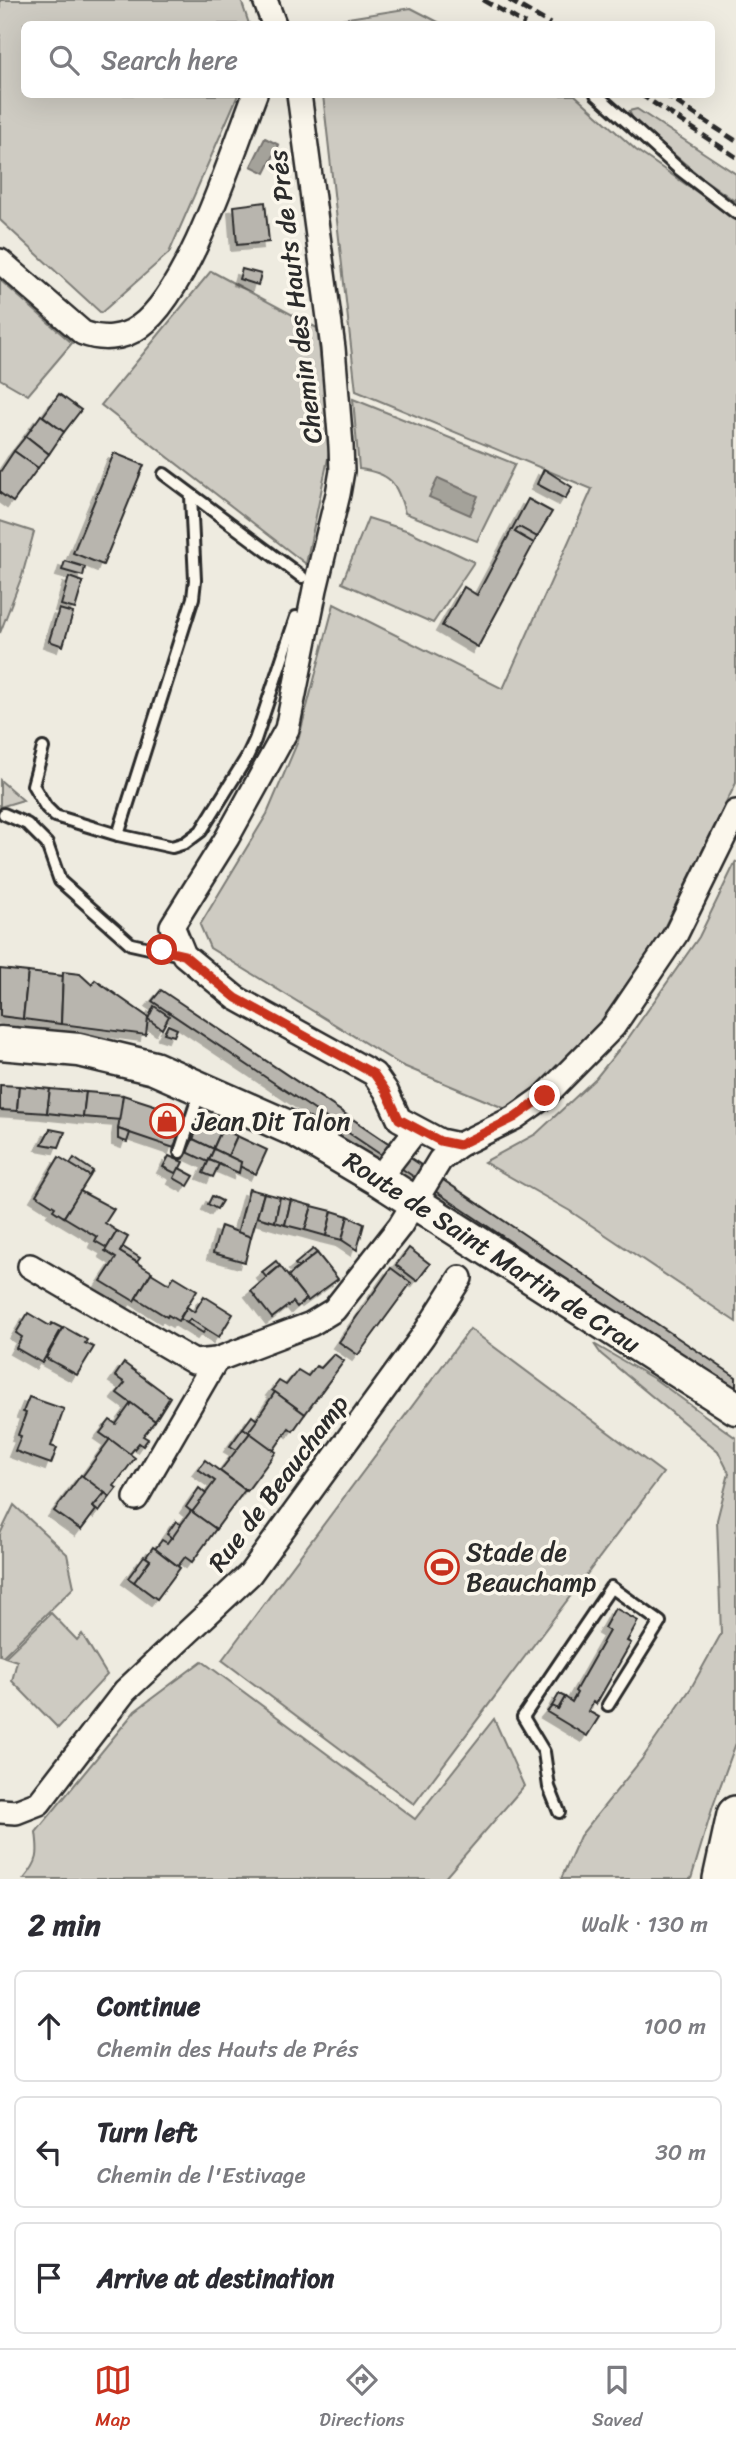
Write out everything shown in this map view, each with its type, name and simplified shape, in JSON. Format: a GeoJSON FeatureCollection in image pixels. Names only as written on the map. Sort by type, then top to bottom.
{"type":"FeatureCollection","features":[{"type":"Feature","properties":{"kind":"main road","name":"Route de Saint Martin de Crau"},"geometry":{"type":"LineString","coordinates":[[0,1043],[79,1050],[154,1068],[297,1130],[378,1179],[420,1193],[736,1408]]}},
{"type":"Feature","properties":{"kind":"main road"},"geometry":{"type":"LineString","coordinates":[[722,1879],[736,1815]]}},
{"type":"Feature","properties":{"kind":"main road"},"geometry":{"type":"LineString","coordinates":[[722,1879],[736,1852]]}},
{"type":"Feature","properties":{"kind":"street"},"geometry":{"type":"LineString","coordinates":[[265,0],[273,21]]}},
{"type":"Feature","properties":{"kind":"street"},"geometry":{"type":"LineString","coordinates":[[0,261],[83,333],[114,337],[137,329],[154,313],[188,261],[253,98]]}},
{"type":"Feature","properties":{"kind":"street","name":"Chemin des Hauts de Prés"},"geometry":{"type":"LineString","coordinates":[[184,955],[172,926],[228,838],[287,729],[309,583],[338,494],[342,471],[333,348],[300,98]]}},
{"type":"Feature","properties":{"kind":"street"},"geometry":{"type":"LineString","coordinates":[[30,1266],[194,1362],[216,1360],[311,1324],[334,1310],[400,1226],[440,1160],[459,1145],[514,1118],[545,1096],[613,1027],[676,934],[736,812]]}},
{"type":"Feature","properties":{"kind":"street"},"geometry":{"type":"LineString","coordinates":[[184,955],[236,998],[374,1074],[386,1091],[399,1119],[440,1141],[459,1145]]}},
{"type":"Feature","properties":{"kind":"street"},"geometry":{"type":"LineString","coordinates":[[378,1179],[416,1130]]}},
{"type":"Feature","properties":{"kind":"street","name":"Rue de Beauchamp"},"geometry":{"type":"LineString","coordinates":[[0,1811],[16,1812],[39,1804],[125,1691],[250,1574],[423,1336],[460,1278]]}},
{"type":"Feature","properties":{"kind":"street"},"geometry":{"type":"LineString","coordinates":[[136,1498],[216,1360]]}},
{"type":"Feature","properties":{"kind":"lane"},"geometry":{"type":"LineString","coordinates":[[600,98],[679,169],[736,213]]}},
{"type":"Feature","properties":{"kind":"lane"},"geometry":{"type":"LineString","coordinates":[[164,474],[309,583]]}},
{"type":"Feature","properties":{"kind":"lane"},"geometry":{"type":"LineString","coordinates":[[118,835],[193,598],[195,580],[191,496]]}},
{"type":"Feature","properties":{"kind":"lane"},"geometry":{"type":"LineString","coordinates":[[43,748],[33,785],[46,807],[55,816],[118,835],[172,847],[185,843],[201,831],[247,757],[296,617]]}},
{"type":"Feature","properties":{"kind":"lane"},"geometry":{"type":"LineString","coordinates":[[4,814],[27,824],[41,837],[47,844],[60,881],[131,944],[184,955]]}},
{"type":"Feature","properties":{"kind":"lane"},"geometry":{"type":"LineString","coordinates":[[180,1152],[201,1088]]}},
{"type":"Feature","properties":{"kind":"lane"},"geometry":{"type":"LineString","coordinates":[[559,1812],[548,1787],[544,1752],[523,1717],[611,1587],[660,1622],[608,1705]]}},
{"type":"Feature","properties":{"kind":"shaded area"},"geometry":{"type":"Polygon","coordinates":[[[0,0],[241,0],[248,21],[21,21],[21,98],[237,98],[169,253],[101,313],[0,220],[0,0]]]}},
{"type":"Feature","properties":{"kind":"shaded area"},"geometry":{"type":"Polygon","coordinates":[[[411,8],[436,21],[329,21],[411,8]]]}},
{"type":"Feature","properties":{"kind":"shaded area"},"geometry":{"type":"Polygon","coordinates":[[[323,98],[578,98],[636,150],[736,219],[736,783],[661,934],[601,1021],[542,1085],[506,1109],[401,1065],[210,948],[200,925],[267,814],[298,741],[334,604],[503,689],[592,489],[356,391],[323,98]]]}},
{"type":"Feature","properties":{"kind":"shaded area"},"geometry":{"type":"Polygon","coordinates":[[[637,109],[736,174],[736,202],[701,177],[634,121],[629,111],[637,109]]]}},
{"type":"Feature","properties":{"kind":"shaded area"},"geometry":{"type":"Polygon","coordinates":[[[265,138],[279,145],[265,173],[251,166],[265,138]]]}},
{"type":"Feature","properties":{"kind":"shaded area"},"geometry":{"type":"Polygon","coordinates":[[[211,271],[317,328],[331,444],[306,564],[101,405],[211,271]]]}},
{"type":"Feature","properties":{"kind":"shaded area"},"geometry":{"type":"Polygon","coordinates":[[[0,280],[72,343],[28,395],[0,379],[0,280]]]}},
{"type":"Feature","properties":{"kind":"shaded area"},"geometry":{"type":"Polygon","coordinates":[[[353,399],[515,464],[477,541],[405,513],[399,494],[391,481],[379,473],[359,469],[353,399]]]}},
{"type":"Feature","properties":{"kind":"shaded area"},"geometry":{"type":"Polygon","coordinates":[[[438,478],[478,496],[470,515],[429,497],[438,478]]]}},
{"type":"Feature","properties":{"kind":"shaded area"},"geometry":{"type":"Polygon","coordinates":[[[368,518],[409,531],[474,562],[433,623],[342,583],[368,518]]]}},
{"type":"Feature","properties":{"kind":"shaded area"},"geometry":{"type":"Polygon","coordinates":[[[0,521],[34,532],[22,576],[0,633],[0,521]]]}},
{"type":"Feature","properties":{"kind":"shaded area"},"geometry":{"type":"Polygon","coordinates":[[[0,780],[23,800],[0,807],[0,780]]]}},
{"type":"Feature","properties":{"kind":"shaded area"},"geometry":{"type":"Polygon","coordinates":[[[736,861],[736,1322],[570,1211],[484,1162],[536,1134],[596,1078],[629,1037],[699,937],[736,861]]]}},
{"type":"Feature","properties":{"kind":"shaded area","name":"Stade de Beauchamp"},"geometry":{"type":"Polygon","coordinates":[[[470,1329],[663,1473],[414,1804],[222,1660],[470,1329]]]}},
{"type":"Feature","properties":{"kind":"shaded area"},"geometry":{"type":"Polygon","coordinates":[[[594,1344],[656,1380],[736,1438],[736,1743],[691,1879],[561,1879],[580,1836],[642,1759],[691,1688],[721,1634],[717,1520],[729,1473],[718,1451],[601,1354],[594,1344]]]}},
{"type":"Feature","properties":{"kind":"shaded area"},"geometry":{"type":"Polygon","coordinates":[[[14,1505],[67,1554],[74,1587],[3,1656],[0,1655],[0,1534],[14,1505]]]}},
{"type":"Feature","properties":{"kind":"shaded area"},"geometry":{"type":"Polygon","coordinates":[[[51,1613],[77,1640],[82,1634],[107,1675],[58,1728],[12,1681],[17,1661],[5,1657],[51,1613]]]}},
{"type":"Feature","properties":{"kind":"shaded area"},"geometry":{"type":"Polygon","coordinates":[[[202,1661],[415,1819],[494,1719],[524,1786],[444,1879],[24,1879],[37,1857],[36,1832],[135,1711],[202,1661]]]}},
{"type":"Feature","properties":{"kind":"building"},"geometry":{"type":"Polygon","coordinates":[[[265,202],[269,242],[237,245],[234,206],[265,202]]]}},
{"type":"Feature","properties":{"kind":"building"},"geometry":{"type":"Polygon","coordinates":[[[242,269],[261,274],[258,285],[239,279],[242,269]]]}},
{"type":"Feature","properties":{"kind":"building"},"geometry":{"type":"Polygon","coordinates":[[[59,394],[81,410],[64,432],[43,416],[59,394]]]}},
{"type":"Feature","properties":{"kind":"building"},"geometry":{"type":"Polygon","coordinates":[[[41,415],[64,432],[49,454],[26,436],[41,415]]]}},
{"type":"Feature","properties":{"kind":"building"},"geometry":{"type":"Polygon","coordinates":[[[26,436],[49,454],[38,468],[14,451],[26,436]]]}},
{"type":"Feature","properties":{"kind":"building"},"geometry":{"type":"Polygon","coordinates":[[[14,451],[38,468],[13,502],[0,493],[0,472],[14,451]]]}},
{"type":"Feature","properties":{"kind":"building"},"geometry":{"type":"Polygon","coordinates":[[[114,453],[144,465],[103,565],[73,553],[114,453]]]}},
{"type":"Feature","properties":{"kind":"building"},"geometry":{"type":"Polygon","coordinates":[[[544,469],[572,487],[565,499],[537,484],[544,469]]]}},
{"type":"Feature","properties":{"kind":"building"},"geometry":{"type":"Polygon","coordinates":[[[528,499],[552,512],[537,537],[519,527],[515,532],[534,543],[478,647],[442,626],[464,587],[477,595],[528,499]]]}},
{"type":"Feature","properties":{"kind":"building"},"geometry":{"type":"Polygon","coordinates":[[[519,527],[537,537],[534,543],[515,532],[519,527]]]}},
{"type":"Feature","properties":{"kind":"building"},"geometry":{"type":"Polygon","coordinates":[[[65,561],[85,567],[83,576],[62,570],[65,561]]]}},
{"type":"Feature","properties":{"kind":"building"},"geometry":{"type":"Polygon","coordinates":[[[69,577],[83,582],[75,609],[61,605],[69,577]]]}},
{"type":"Feature","properties":{"kind":"building"},"geometry":{"type":"Polygon","coordinates":[[[59,609],[73,613],[63,646],[49,641],[59,609]]]}},
{"type":"Feature","properties":{"kind":"building"},"geometry":{"type":"Polygon","coordinates":[[[0,969],[28,972],[23,1019],[0,1016],[0,969]]]}},
{"type":"Feature","properties":{"kind":"building"},"geometry":{"type":"Polygon","coordinates":[[[28,972],[63,976],[61,1024],[23,1019],[28,972]]]}},
{"type":"Feature","properties":{"kind":"building"},"geometry":{"type":"Polygon","coordinates":[[[63,972],[80,974],[92,985],[95,980],[148,1017],[146,1035],[61,1024],[63,972]]]}},
{"type":"Feature","properties":{"kind":"building"},"geometry":{"type":"Polygon","coordinates":[[[161,990],[736,1377],[736,1393],[152,1001],[161,990]]]}},
{"type":"Feature","properties":{"kind":"building"},"geometry":{"type":"Polygon","coordinates":[[[154,1006],[169,1016],[162,1029],[148,1019],[154,1006]]]}},
{"type":"Feature","properties":{"kind":"building"},"geometry":{"type":"Polygon","coordinates":[[[168,1025],[177,1029],[174,1036],[164,1033],[168,1025]]]}},
{"type":"Feature","properties":{"kind":"building"},"geometry":{"type":"Polygon","coordinates":[[[0,1085],[19,1086],[17,1111],[0,1110],[0,1085]]]}},
{"type":"Feature","properties":{"kind":"building"},"geometry":{"type":"Polygon","coordinates":[[[19,1086],[50,1089],[47,1113],[17,1111],[19,1086]]]}},
{"type":"Feature","properties":{"kind":"building"},"geometry":{"type":"Polygon","coordinates":[[[50,1089],[86,1092],[83,1117],[47,1113],[50,1089]]]}},
{"type":"Feature","properties":{"kind":"building"},"geometry":{"type":"Polygon","coordinates":[[[86,1092],[123,1095],[121,1120],[83,1117],[86,1092]]]}},
{"type":"Feature","properties":{"kind":"building"},"geometry":{"type":"Polygon","coordinates":[[[123,1095],[185,1115],[174,1148],[118,1129],[123,1095]]]}},
{"type":"Feature","properties":{"kind":"building"},"geometry":{"type":"Polygon","coordinates":[[[202,1119],[222,1129],[213,1149],[193,1139],[202,1119]]]}},
{"type":"Feature","properties":{"kind":"building"},"geometry":{"type":"Polygon","coordinates":[[[50,1129],[65,1132],[59,1147],[42,1144],[50,1129]]]}},
{"type":"Feature","properties":{"kind":"building"},"geometry":{"type":"Polygon","coordinates":[[[118,1129],[130,1133],[127,1142],[118,1139],[118,1129]]]}},
{"type":"Feature","properties":{"kind":"building"},"geometry":{"type":"Polygon","coordinates":[[[222,1129],[237,1136],[228,1156],[213,1149],[222,1129]]]}},
{"type":"Feature","properties":{"kind":"building"},"geometry":{"type":"Polygon","coordinates":[[[237,1136],[267,1150],[256,1174],[239,1166],[241,1162],[228,1156],[237,1136]]]}},
{"type":"Feature","properties":{"kind":"building"},"geometry":{"type":"Polygon","coordinates":[[[193,1139],[214,1149],[208,1162],[187,1152],[193,1139]]]}},
{"type":"Feature","properties":{"kind":"building"},"geometry":{"type":"Polygon","coordinates":[[[214,1149],[241,1162],[239,1173],[209,1160],[214,1149]]]}},
{"type":"Feature","properties":{"kind":"building"},"geometry":{"type":"Polygon","coordinates":[[[169,1156],[183,1162],[177,1174],[163,1167],[169,1156]]]}},
{"type":"Feature","properties":{"kind":"building"},"geometry":{"type":"Polygon","coordinates":[[[59,1157],[90,1176],[64,1217],[53,1210],[55,1207],[36,1195],[59,1157]]]}},
{"type":"Feature","properties":{"kind":"building"},"geometry":{"type":"Polygon","coordinates":[[[74,1158],[93,1171],[90,1176],[70,1164],[74,1158]]]}},
{"type":"Feature","properties":{"kind":"building"},"geometry":{"type":"Polygon","coordinates":[[[209,1160],[219,1164],[213,1177],[203,1173],[209,1160]]]}},
{"type":"Feature","properties":{"kind":"building"},"geometry":{"type":"Polygon","coordinates":[[[179,1168],[194,1176],[188,1186],[174,1178],[179,1168]]]}},
{"type":"Feature","properties":{"kind":"building"},"geometry":{"type":"Polygon","coordinates":[[[249,1189],[264,1193],[251,1237],[237,1234],[249,1189]]]}},
{"type":"Feature","properties":{"kind":"building"},"geometry":{"type":"Polygon","coordinates":[[[80,1191],[114,1209],[105,1223],[117,1231],[107,1248],[95,1241],[97,1237],[64,1217],[80,1191]]]}},
{"type":"Feature","properties":{"kind":"building"},"geometry":{"type":"Polygon","coordinates":[[[264,1193],[280,1197],[275,1222],[257,1217],[264,1193]]]}},
{"type":"Feature","properties":{"kind":"building"},"geometry":{"type":"Polygon","coordinates":[[[212,1196],[222,1201],[217,1209],[208,1204],[212,1196]]]}},
{"type":"Feature","properties":{"kind":"building"},"geometry":{"type":"Polygon","coordinates":[[[280,1197],[291,1200],[285,1225],[275,1222],[280,1197]]]}},
{"type":"Feature","properties":{"kind":"building"},"geometry":{"type":"Polygon","coordinates":[[[291,1200],[312,1206],[305,1230],[285,1225],[291,1200]]]}},
{"type":"Feature","properties":{"kind":"building"},"geometry":{"type":"Polygon","coordinates":[[[312,1206],[332,1211],[326,1236],[305,1230],[312,1206]]]}},
{"type":"Feature","properties":{"kind":"building"},"geometry":{"type":"Polygon","coordinates":[[[332,1211],[348,1216],[342,1240],[326,1236],[332,1211]]]}},
{"type":"Feature","properties":{"kind":"building"},"geometry":{"type":"Polygon","coordinates":[[[348,1216],[364,1224],[357,1250],[342,1240],[348,1216]]]}},
{"type":"Feature","properties":{"kind":"building"},"geometry":{"type":"Polygon","coordinates":[[[221,1226],[251,1237],[245,1262],[213,1253],[221,1226]]]}},
{"type":"Feature","properties":{"kind":"building"},"geometry":{"type":"Polygon","coordinates":[[[117,1231],[128,1237],[120,1252],[152,1272],[134,1301],[101,1281],[116,1258],[105,1251],[117,1231]]]}},
{"type":"Feature","properties":{"kind":"building"},"geometry":{"type":"Polygon","coordinates":[[[123,1247],[140,1258],[137,1262],[120,1252],[123,1247]]]}},
{"type":"Feature","properties":{"kind":"building"},"geometry":{"type":"Polygon","coordinates":[[[409,1248],[430,1264],[417,1281],[396,1265],[409,1248]]]}},
{"type":"Feature","properties":{"kind":"building"},"geometry":{"type":"Polygon","coordinates":[[[313,1249],[317,1253],[299,1268],[295,1264],[313,1249]]]}},
{"type":"Feature","properties":{"kind":"building"},"geometry":{"type":"Polygon","coordinates":[[[317,1253],[338,1279],[308,1301],[288,1276],[317,1253]]]}},
{"type":"Feature","properties":{"kind":"building"},"geometry":{"type":"Polygon","coordinates":[[[276,1261],[280,1266],[266,1277],[262,1272],[276,1261]]]}},
{"type":"Feature","properties":{"kind":"building"},"geometry":{"type":"Polygon","coordinates":[[[280,1266],[306,1299],[297,1307],[293,1302],[272,1318],[251,1291],[280,1266]]]}},
{"type":"Feature","properties":{"kind":"building"},"geometry":{"type":"Polygon","coordinates":[[[391,1268],[411,1283],[358,1355],[339,1342],[391,1268]]]}},
{"type":"Feature","properties":{"kind":"building"},"geometry":{"type":"Polygon","coordinates":[[[151,1273],[169,1284],[174,1276],[197,1290],[178,1321],[136,1298],[151,1273]]]}},
{"type":"Feature","properties":{"kind":"building"},"geometry":{"type":"Polygon","coordinates":[[[204,1296],[233,1314],[219,1337],[190,1319],[187,1323],[180,1319],[187,1307],[194,1312],[204,1296]]]}},
{"type":"Feature","properties":{"kind":"building"},"geometry":{"type":"Polygon","coordinates":[[[28,1313],[50,1326],[52,1323],[62,1328],[42,1363],[16,1348],[22,1337],[16,1333],[28,1313]]]}},
{"type":"Feature","properties":{"kind":"building"},"geometry":{"type":"Polygon","coordinates":[[[190,1319],[206,1329],[203,1333],[187,1323],[190,1319]]]}},
{"type":"Feature","properties":{"kind":"building"},"geometry":{"type":"Polygon","coordinates":[[[64,1327],[94,1347],[77,1375],[46,1358],[64,1327]]]}},
{"type":"Feature","properties":{"kind":"building"},"geometry":{"type":"Polygon","coordinates":[[[334,1354],[344,1361],[305,1414],[272,1390],[279,1381],[286,1385],[298,1370],[308,1376],[316,1366],[321,1368],[334,1354]]]}},
{"type":"Feature","properties":{"kind":"building"},"geometry":{"type":"Polygon","coordinates":[[[124,1363],[170,1397],[155,1421],[117,1393],[125,1383],[115,1376],[124,1363]]]}},
{"type":"Feature","properties":{"kind":"building"},"geometry":{"type":"Polygon","coordinates":[[[275,1392],[305,1414],[293,1431],[289,1428],[273,1451],[248,1432],[275,1392]]]}},
{"type":"Feature","properties":{"kind":"building"},"geometry":{"type":"Polygon","coordinates":[[[29,1397],[64,1409],[51,1446],[57,1448],[51,1464],[15,1451],[29,1397]]]}},
{"type":"Feature","properties":{"kind":"building"},"geometry":{"type":"Polygon","coordinates":[[[131,1403],[155,1421],[143,1436],[148,1439],[143,1446],[139,1443],[130,1454],[100,1433],[110,1420],[116,1424],[131,1403]]]}},
{"type":"Feature","properties":{"kind":"building"},"geometry":{"type":"Polygon","coordinates":[[[252,1416],[257,1420],[248,1432],[243,1428],[252,1416]]]}},
{"type":"Feature","properties":{"kind":"building"},"geometry":{"type":"Polygon","coordinates":[[[243,1428],[250,1433],[237,1450],[230,1446],[243,1428]]]}},
{"type":"Feature","properties":{"kind":"building"},"geometry":{"type":"Polygon","coordinates":[[[250,1433],[276,1452],[247,1491],[220,1471],[250,1433]]]}},
{"type":"Feature","properties":{"kind":"building"},"geometry":{"type":"Polygon","coordinates":[[[110,1439],[135,1458],[114,1486],[117,1488],[110,1497],[82,1477],[110,1439]]]}},
{"type":"Feature","properties":{"kind":"building"},"geometry":{"type":"Polygon","coordinates":[[[205,1460],[245,1490],[216,1529],[192,1512],[215,1481],[198,1469],[205,1460]]]}},
{"type":"Feature","properties":{"kind":"building"},"geometry":{"type":"Polygon","coordinates":[[[81,1475],[105,1493],[93,1507],[96,1510],[81,1530],[54,1511],[81,1475]]]}},
{"type":"Feature","properties":{"kind":"building"},"geometry":{"type":"Polygon","coordinates":[[[199,1488],[206,1494],[192,1512],[186,1507],[199,1488]]]}},
{"type":"Feature","properties":{"kind":"building"},"geometry":{"type":"Polygon","coordinates":[[[105,1493],[110,1497],[99,1512],[93,1507],[105,1493]]]}},
{"type":"Feature","properties":{"kind":"building"},"geometry":{"type":"Polygon","coordinates":[[[191,1511],[216,1529],[192,1562],[185,1557],[178,1566],[155,1549],[162,1540],[167,1543],[191,1511]]]}},
{"type":"Feature","properties":{"kind":"building"},"geometry":{"type":"Polygon","coordinates":[[[176,1521],[181,1525],[172,1538],[167,1534],[176,1521]]]}},
{"type":"Feature","properties":{"kind":"building"},"geometry":{"type":"Polygon","coordinates":[[[153,1547],[180,1568],[157,1599],[134,1582],[150,1560],[146,1557],[153,1547]]]}},
{"type":"Feature","properties":{"kind":"building"},"geometry":{"type":"Polygon","coordinates":[[[144,1556],[150,1560],[134,1582],[128,1578],[144,1556]]]}},
{"type":"Feature","properties":{"kind":"building"},"geometry":{"type":"Polygon","coordinates":[[[615,1608],[638,1621],[627,1641],[631,1643],[596,1704],[593,1702],[588,1711],[599,1717],[587,1736],[547,1712],[552,1706],[558,1709],[565,1697],[572,1702],[577,1693],[575,1691],[609,1631],[604,1628],[615,1608]]]}},
{"type":"Feature","properties":{"kind":"building"},"geometry":{"type":"Polygon","coordinates":[[[559,1694],[565,1697],[558,1709],[552,1706],[559,1694]]]}},
{"type":"Feature","properties":{"kind":"railway"},"geometry":{"type":"LineString","coordinates":[[483,0],[520,21]]}},
{"type":"Feature","properties":{"kind":"railway"},"geometry":{"type":"LineString","coordinates":[[509,0],[545,21]]}},
{"type":"Feature","properties":{"kind":"railway"},"geometry":{"type":"LineString","coordinates":[[646,98],[736,157]]}},
{"type":"Feature","properties":{"kind":"railway"},"geometry":{"type":"LineString","coordinates":[[670,98],[736,141]]}},
{"type":"Feature","properties":{"kind":"place","name":"Jean Dit Talon"},"geometry":{"type":"Point","coordinates":[167,1121]}},
{"type":"Feature","properties":{"kind":"place","name":"Stade de Beauchamp"},"geometry":{"type":"Point","coordinates":[442,1567]}},
{"type":"Feature","properties":{"kind":"route"},"geometry":{"type":"LineString","coordinates":[[162,950],[184,955],[236,998],[374,1074],[386,1091],[399,1119],[440,1141],[459,1145],[514,1118],[545,1096]]}}]}
